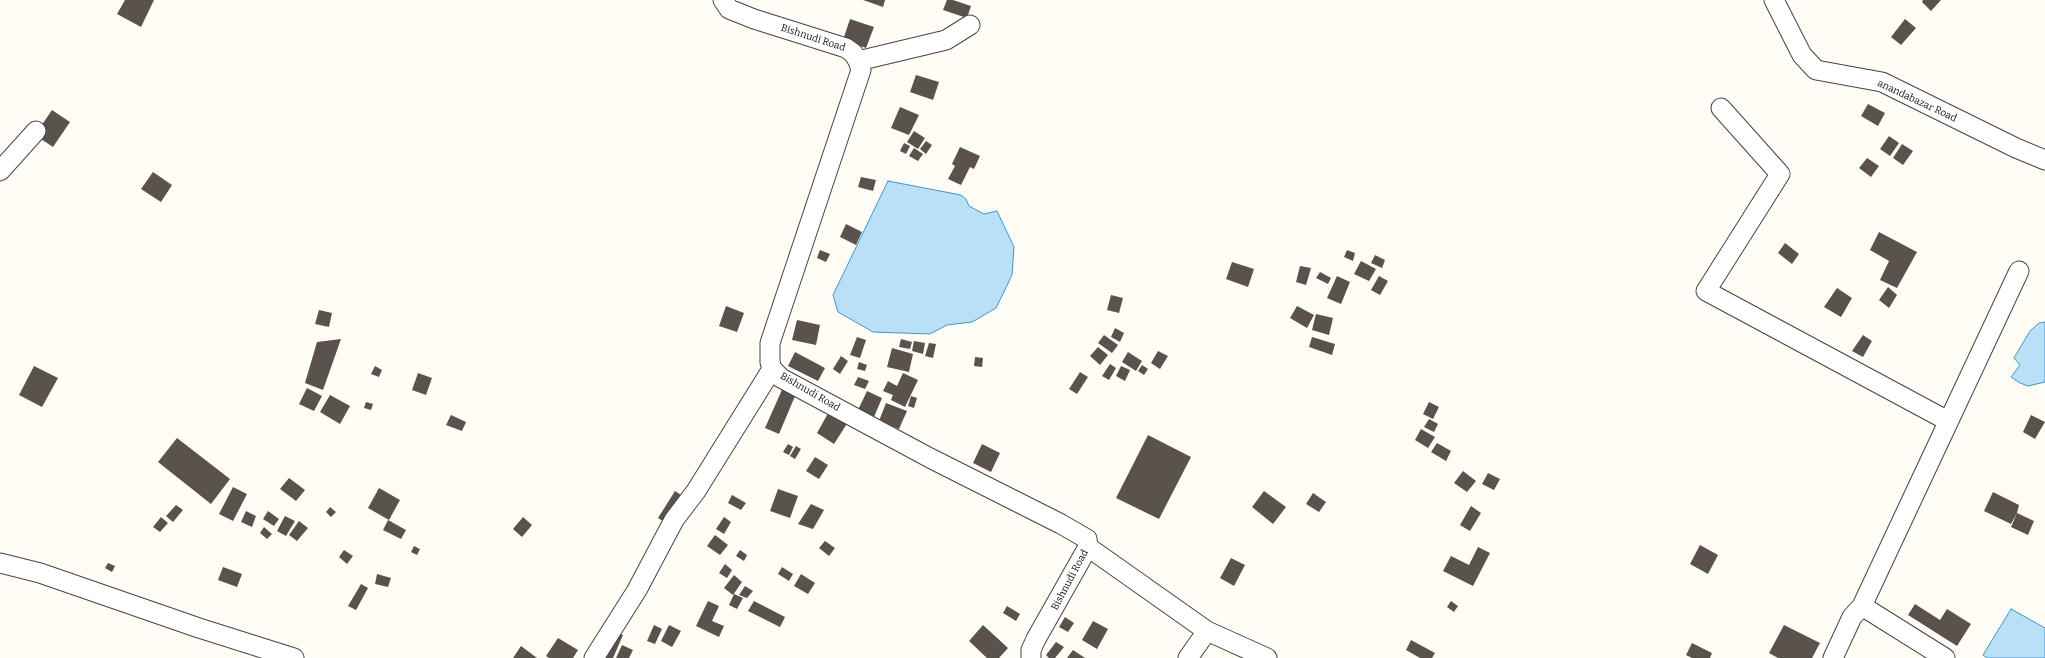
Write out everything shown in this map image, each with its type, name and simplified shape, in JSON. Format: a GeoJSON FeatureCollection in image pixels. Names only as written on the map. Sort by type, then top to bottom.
{"type":"FeatureCollection","features":[{"type":"Feature","properties":{"kind":"street","name":"Bishnudi Road"},"geometry":{"type":"LineString","coordinates":[[723,0],[729,9],[754,19],[846,48],[853,53],[861,70],[770,344],[770,362],[772,369],[781,378],[930,458],[1087,539],[1088,547],[1036,639],[1031,650],[1031,658]]}},
{"type":"Feature","properties":{"kind":"street","name":"anandabazar Road"},"geometry":{"type":"LineString","coordinates":[[1774,0],[1802,55],[1816,70],[1882,82],[2016,148],[2045,160]]}},
{"type":"Feature","properties":{"kind":"street"},"geometry":{"type":"LineString","coordinates":[[858,61],[946,40],[970,25]]}},
{"type":"Feature","properties":{"kind":"street"},"geometry":{"type":"LineString","coordinates":[[1721,108],[1780,174],[1706,291],[1948,421]]}},
{"type":"Feature","properties":{"kind":"street"},"geometry":{"type":"LineString","coordinates":[[0,171],[36,131]]}},
{"type":"Feature","properties":{"kind":"street"},"geometry":{"type":"LineString","coordinates":[[1832,658],[1852,617],[1862,606],[2019,271]]}},
{"type":"Feature","properties":{"kind":"street"},"geometry":{"type":"LineString","coordinates":[[594,658],[637,590],[674,520],[696,492],[772,369]]}},
{"type":"Feature","properties":{"kind":"street"},"geometry":{"type":"LineString","coordinates":[[1088,547],[1207,631],[1267,658]]}},
{"type":"Feature","properties":{"kind":"street"},"geometry":{"type":"LineString","coordinates":[[0,563],[40,573],[199,628],[294,658]]}},
{"type":"Feature","properties":{"kind":"street"},"geometry":{"type":"LineString","coordinates":[[1862,606],[1945,658]]}},
{"type":"Feature","properties":{"kind":"street"},"geometry":{"type":"LineString","coordinates":[[1188,658],[1207,631]]}},
{"type":"Feature","properties":{"kind":"water"},"geometry":{"type":"Polygon","coordinates":[[[888,181],[961,195],[966,199],[969,206],[984,214],[997,211],[1014,247],[1012,275],[996,308],[972,322],[947,325],[930,334],[873,332],[838,312],[833,295],[888,181]]]}},
{"type":"Feature","properties":{"kind":"water"},"geometry":{"type":"Polygon","coordinates":[[[2045,322],[2045,382],[2028,386],[2011,377],[2020,365],[2014,358],[2030,331],[2039,323],[2045,322]]]}},
{"type":"Feature","properties":{"kind":"water"},"geometry":{"type":"Polygon","coordinates":[[[2011,609],[2045,628],[2045,658],[1987,658],[1983,655],[2011,609]]]}},
{"type":"Feature","properties":{"kind":"building"},"geometry":{"type":"Polygon","coordinates":[[[125,0],[154,0],[141,27],[117,14],[125,0]]]}},
{"type":"Feature","properties":{"kind":"building"},"geometry":{"type":"Polygon","coordinates":[[[863,0],[885,0],[883,7],[863,0]]]}},
{"type":"Feature","properties":{"kind":"building"},"geometry":{"type":"Polygon","coordinates":[[[947,0],[953,0],[971,6],[967,18],[943,10],[947,0]]]}},
{"type":"Feature","properties":{"kind":"building"},"geometry":{"type":"Polygon","coordinates":[[[1923,0],[1941,0],[1931,11],[1922,2],[1923,0]]]}},
{"type":"Feature","properties":{"kind":"building"},"geometry":{"type":"Polygon","coordinates":[[[850,19],[874,27],[866,48],[843,40],[850,19]]]}},
{"type":"Feature","properties":{"kind":"building"},"geometry":{"type":"Polygon","coordinates":[[[1905,19],[1916,28],[1901,45],[1891,37],[1905,19]]]}},
{"type":"Feature","properties":{"kind":"building"},"geometry":{"type":"Polygon","coordinates":[[[916,75],[939,82],[933,100],[910,92],[916,75]]]}},
{"type":"Feature","properties":{"kind":"building"},"geometry":{"type":"Polygon","coordinates":[[[1868,104],[1885,113],[1878,126],[1861,116],[1868,104]]]}},
{"type":"Feature","properties":{"kind":"building"},"geometry":{"type":"Polygon","coordinates":[[[900,107],[919,115],[909,135],[891,128],[900,107]]]}},
{"type":"Feature","properties":{"kind":"building"},"geometry":{"type":"Polygon","coordinates":[[[52,110],[70,122],[53,147],[35,135],[52,110]]]}},
{"type":"Feature","properties":{"kind":"building"},"geometry":{"type":"Polygon","coordinates":[[[914,131],[925,138],[918,149],[907,142],[914,131]]]}},
{"type":"Feature","properties":{"kind":"building"},"geometry":{"type":"Polygon","coordinates":[[[1889,136],[1899,143],[1890,156],[1880,149],[1889,136]]]}},
{"type":"Feature","properties":{"kind":"building"},"geometry":{"type":"Polygon","coordinates":[[[926,141],[932,145],[926,154],[920,149],[926,141]]]}},
{"type":"Feature","properties":{"kind":"building"},"geometry":{"type":"Polygon","coordinates":[[[904,143],[910,146],[906,154],[900,151],[904,143]]]}},
{"type":"Feature","properties":{"kind":"building"},"geometry":{"type":"Polygon","coordinates":[[[1902,144],[1913,151],[1903,165],[1893,158],[1902,144]]]}},
{"type":"Feature","properties":{"kind":"building"},"geometry":{"type":"Polygon","coordinates":[[[960,147],[980,156],[974,169],[970,167],[961,185],[948,179],[955,166],[952,164],[960,147]]]}},
{"type":"Feature","properties":{"kind":"building"},"geometry":{"type":"Polygon","coordinates":[[[914,148],[923,154],[918,161],[909,156],[914,148]]]}},
{"type":"Feature","properties":{"kind":"building"},"geometry":{"type":"Polygon","coordinates":[[[1867,158],[1879,166],[1871,177],[1859,168],[1867,158]]]}},
{"type":"Feature","properties":{"kind":"building"},"geometry":{"type":"Polygon","coordinates":[[[153,172],[172,185],[161,202],[141,189],[153,172]]]}},
{"type":"Feature","properties":{"kind":"building"},"geometry":{"type":"Polygon","coordinates":[[[861,177],[876,180],[873,191],[858,187],[861,177]]]}},
{"type":"Feature","properties":{"kind":"building"},"geometry":{"type":"Polygon","coordinates":[[[846,224],[862,232],[856,245],[840,237],[846,224]]]}},
{"type":"Feature","properties":{"kind":"building"},"geometry":{"type":"Polygon","coordinates":[[[1879,232],[1917,252],[1897,288],[1880,280],[1889,261],[1870,250],[1879,232]]]}},
{"type":"Feature","properties":{"kind":"building"},"geometry":{"type":"Polygon","coordinates":[[[1785,243],[1799,254],[1792,264],[1778,253],[1785,243]]]}},
{"type":"Feature","properties":{"kind":"building"},"geometry":{"type":"Polygon","coordinates":[[[820,250],[830,254],[826,262],[817,258],[820,250]]]}},
{"type":"Feature","properties":{"kind":"building"},"geometry":{"type":"Polygon","coordinates":[[[1347,250],[1355,253],[1353,261],[1344,257],[1347,250]]]}},
{"type":"Feature","properties":{"kind":"building"},"geometry":{"type":"Polygon","coordinates":[[[1375,255],[1385,260],[1382,268],[1371,263],[1375,255]]]}},
{"type":"Feature","properties":{"kind":"building"},"geometry":{"type":"Polygon","coordinates":[[[1361,261],[1376,269],[1369,281],[1354,274],[1361,261]]]}},
{"type":"Feature","properties":{"kind":"building"},"geometry":{"type":"Polygon","coordinates":[[[1232,262],[1254,269],[1248,287],[1226,279],[1232,262]]]}},
{"type":"Feature","properties":{"kind":"building"},"geometry":{"type":"Polygon","coordinates":[[[1300,266],[1311,268],[1306,285],[1296,282],[1300,266]]]}},
{"type":"Feature","properties":{"kind":"building"},"geometry":{"type":"Polygon","coordinates":[[[1320,272],[1331,278],[1328,284],[1316,278],[1320,272]]]}},
{"type":"Feature","properties":{"kind":"building"},"geometry":{"type":"Polygon","coordinates":[[[1337,276],[1350,282],[1341,304],[1327,298],[1337,276]]]}},
{"type":"Feature","properties":{"kind":"building"},"geometry":{"type":"Polygon","coordinates":[[[1379,276],[1388,281],[1380,295],[1371,290],[1379,276]]]}},
{"type":"Feature","properties":{"kind":"building"},"geometry":{"type":"Polygon","coordinates":[[[1888,287],[1897,295],[1889,308],[1879,300],[1888,287]]]}},
{"type":"Feature","properties":{"kind":"building"},"geometry":{"type":"Polygon","coordinates":[[[1837,288],[1852,298],[1841,317],[1824,307],[1837,288]]]}},
{"type":"Feature","properties":{"kind":"building"},"geometry":{"type":"Polygon","coordinates":[[[1111,295],[1123,298],[1119,313],[1107,310],[1111,295]]]}},
{"type":"Feature","properties":{"kind":"building"},"geometry":{"type":"Polygon","coordinates":[[[726,306],[744,313],[737,332],[719,326],[726,306]]]}},
{"type":"Feature","properties":{"kind":"building"},"geometry":{"type":"Polygon","coordinates":[[[1297,306],[1314,315],[1307,328],[1290,318],[1297,306]]]}},
{"type":"Feature","properties":{"kind":"building"},"geometry":{"type":"Polygon","coordinates":[[[319,310],[332,313],[329,327],[315,324],[319,310]]]}},
{"type":"Feature","properties":{"kind":"building"},"geometry":{"type":"Polygon","coordinates":[[[1316,314],[1333,318],[1329,335],[1312,330],[1316,314]]]}},
{"type":"Feature","properties":{"kind":"building"},"geometry":{"type":"Polygon","coordinates":[[[797,320],[820,325],[816,345],[792,340],[797,320]]]}},
{"type":"Feature","properties":{"kind":"building"},"geometry":{"type":"Polygon","coordinates":[[[1115,328],[1124,333],[1120,342],[1111,337],[1115,328]]]}},
{"type":"Feature","properties":{"kind":"building"},"geometry":{"type":"Polygon","coordinates":[[[1104,335],[1118,345],[1112,353],[1098,343],[1104,335]]]}},
{"type":"Feature","properties":{"kind":"building"},"geometry":{"type":"Polygon","coordinates":[[[1863,335],[1872,341],[1863,357],[1852,351],[1863,335]]]}},
{"type":"Feature","properties":{"kind":"building"},"geometry":{"type":"Polygon","coordinates":[[[857,337],[866,340],[860,358],[850,355],[857,337]]]}},
{"type":"Feature","properties":{"kind":"building"},"geometry":{"type":"Polygon","coordinates":[[[1312,337],[1335,344],[1332,355],[1309,347],[1312,337]]]}},
{"type":"Feature","properties":{"kind":"building"},"geometry":{"type":"Polygon","coordinates":[[[341,339],[323,390],[305,383],[317,342],[341,339]]]}},
{"type":"Feature","properties":{"kind":"building"},"geometry":{"type":"Polygon","coordinates":[[[901,339],[912,342],[910,349],[899,347],[901,339]]]}},
{"type":"Feature","properties":{"kind":"building"},"geometry":{"type":"Polygon","coordinates":[[[914,341],[925,343],[923,354],[912,351],[914,341]]]}},
{"type":"Feature","properties":{"kind":"building"},"geometry":{"type":"Polygon","coordinates":[[[929,343],[936,344],[933,358],[925,356],[929,343]]]}},
{"type":"Feature","properties":{"kind":"building"},"geometry":{"type":"Polygon","coordinates":[[[1098,347],[1108,355],[1100,365],[1090,356],[1098,347]]]}},
{"type":"Feature","properties":{"kind":"building"},"geometry":{"type":"Polygon","coordinates":[[[892,348],[913,354],[909,372],[887,367],[892,348]]]}},
{"type":"Feature","properties":{"kind":"building"},"geometry":{"type":"Polygon","coordinates":[[[1158,351],[1168,356],[1160,369],[1151,363],[1158,351]]]}},
{"type":"Feature","properties":{"kind":"building"},"geometry":{"type":"Polygon","coordinates":[[[795,352],[825,368],[818,381],[788,366],[795,352]]]}},
{"type":"Feature","properties":{"kind":"building"},"geometry":{"type":"Polygon","coordinates":[[[1128,352],[1142,361],[1136,371],[1122,362],[1128,352]]]}},
{"type":"Feature","properties":{"kind":"building"},"geometry":{"type":"Polygon","coordinates":[[[841,356],[848,361],[840,374],[833,369],[841,356]]]}},
{"type":"Feature","properties":{"kind":"building"},"geometry":{"type":"Polygon","coordinates":[[[975,357],[983,358],[982,367],[974,366],[975,357]]]}},
{"type":"Feature","properties":{"kind":"building"},"geometry":{"type":"Polygon","coordinates":[[[859,362],[867,365],[865,371],[857,369],[859,362]]]}},
{"type":"Feature","properties":{"kind":"building"},"geometry":{"type":"Polygon","coordinates":[[[1110,364],[1116,368],[1109,380],[1102,376],[1110,364]]]}},
{"type":"Feature","properties":{"kind":"building"},"geometry":{"type":"Polygon","coordinates":[[[1142,365],[1148,369],[1144,375],[1138,371],[1142,365]]]}},
{"type":"Feature","properties":{"kind":"building"},"geometry":{"type":"Polygon","coordinates":[[[34,366],[58,378],[42,407],[19,395],[34,366]]]}},
{"type":"Feature","properties":{"kind":"building"},"geometry":{"type":"Polygon","coordinates":[[[375,366],[382,370],[379,377],[371,374],[375,366]]]}},
{"type":"Feature","properties":{"kind":"building"},"geometry":{"type":"Polygon","coordinates":[[[1121,366],[1130,370],[1125,381],[1116,376],[1121,366]]]}},
{"type":"Feature","properties":{"kind":"building"},"geometry":{"type":"Polygon","coordinates":[[[1080,372],[1088,377],[1077,394],[1069,389],[1080,372]]]}},
{"type":"Feature","properties":{"kind":"building"},"geometry":{"type":"Polygon","coordinates":[[[418,373],[432,378],[426,395],[412,390],[418,373]]]}},
{"type":"Feature","properties":{"kind":"building"},"geometry":{"type":"Polygon","coordinates":[[[903,373],[918,380],[905,407],[891,400],[893,395],[883,391],[888,381],[897,386],[903,373]]]}},
{"type":"Feature","properties":{"kind":"building"},"geometry":{"type":"Polygon","coordinates":[[[858,377],[869,381],[865,389],[854,385],[858,377]]]}},
{"type":"Feature","properties":{"kind":"building"},"geometry":{"type":"Polygon","coordinates":[[[785,383],[798,389],[779,434],[765,428],[785,383]]]}},
{"type":"Feature","properties":{"kind":"building"},"geometry":{"type":"Polygon","coordinates":[[[307,388],[322,396],[314,411],[299,404],[307,388]]]}},
{"type":"Feature","properties":{"kind":"building"},"geometry":{"type":"Polygon","coordinates":[[[867,391],[882,398],[874,417],[858,410],[867,391]]]}},
{"type":"Feature","properties":{"kind":"building"},"geometry":{"type":"Polygon","coordinates":[[[330,395],[350,406],[340,424],[320,412],[330,395]]]}},
{"type":"Feature","properties":{"kind":"building"},"geometry":{"type":"Polygon","coordinates":[[[911,396],[917,398],[914,408],[908,406],[911,396]]]}},
{"type":"Feature","properties":{"kind":"building"},"geometry":{"type":"Polygon","coordinates":[[[366,402],[373,404],[371,410],[364,408],[366,402]]]}},
{"type":"Feature","properties":{"kind":"building"},"geometry":{"type":"Polygon","coordinates":[[[1429,402],[1439,407],[1433,419],[1423,414],[1429,402]]]}},
{"type":"Feature","properties":{"kind":"building"},"geometry":{"type":"Polygon","coordinates":[[[886,403],[907,411],[899,429],[879,421],[886,403]]]}},
{"type":"Feature","properties":{"kind":"building"},"geometry":{"type":"Polygon","coordinates":[[[831,408],[850,419],[834,444],[817,433],[831,408]]]}},
{"type":"Feature","properties":{"kind":"building"},"geometry":{"type":"Polygon","coordinates":[[[451,415],[466,422],[462,431],[446,425],[451,415]]]}},
{"type":"Feature","properties":{"kind":"building"},"geometry":{"type":"Polygon","coordinates":[[[2031,415],[2045,422],[2035,439],[2023,432],[2031,415]]]}},
{"type":"Feature","properties":{"kind":"building"},"geometry":{"type":"Polygon","coordinates":[[[1429,419],[1438,424],[1434,432],[1424,427],[1429,419]]]}},
{"type":"Feature","properties":{"kind":"building"},"geometry":{"type":"Polygon","coordinates":[[[1421,429],[1435,437],[1428,448],[1415,440],[1421,429]]]}},
{"type":"Feature","properties":{"kind":"building"},"geometry":{"type":"Polygon","coordinates":[[[1148,435],[1191,457],[1159,519],[1116,498],[1148,435]]]}},
{"type":"Feature","properties":{"kind":"building"},"geometry":{"type":"Polygon","coordinates":[[[177,438],[230,479],[211,504],[158,462],[177,438]]]}},
{"type":"Feature","properties":{"kind":"building"},"geometry":{"type":"Polygon","coordinates":[[[1437,443],[1451,451],[1446,461],[1431,452],[1437,443]]]}},
{"type":"Feature","properties":{"kind":"building"},"geometry":{"type":"Polygon","coordinates":[[[788,444],[793,447],[789,455],[783,452],[788,444]]]}},
{"type":"Feature","properties":{"kind":"building"},"geometry":{"type":"Polygon","coordinates":[[[982,444],[1000,453],[991,472],[973,463],[982,444]]]}},
{"type":"Feature","properties":{"kind":"building"},"geometry":{"type":"Polygon","coordinates":[[[796,446],[801,449],[795,459],[790,456],[796,446]]]}},
{"type":"Feature","properties":{"kind":"building"},"geometry":{"type":"Polygon","coordinates":[[[815,457],[828,465],[819,479],[806,471],[815,457]]]}},
{"type":"Feature","properties":{"kind":"building"},"geometry":{"type":"Polygon","coordinates":[[[1463,471],[1476,481],[1467,492],[1454,483],[1463,471]]]}},
{"type":"Feature","properties":{"kind":"building"},"geometry":{"type":"Polygon","coordinates":[[[1488,473],[1500,479],[1494,490],[1482,484],[1488,473]]]}},
{"type":"Feature","properties":{"kind":"building"},"geometry":{"type":"Polygon","coordinates":[[[289,478],[305,490],[296,501],[280,489],[289,478]]]}},
{"type":"Feature","properties":{"kind":"building"},"geometry":{"type":"Polygon","coordinates":[[[233,487],[247,494],[233,521],[219,514],[233,487]]]}},
{"type":"Feature","properties":{"kind":"building"},"geometry":{"type":"Polygon","coordinates":[[[379,488],[400,500],[389,520],[368,508],[379,488]]]}},
{"type":"Feature","properties":{"kind":"building"},"geometry":{"type":"Polygon","coordinates":[[[778,489],[798,496],[790,518],[770,511],[778,489]]]}},
{"type":"Feature","properties":{"kind":"building"},"geometry":{"type":"Polygon","coordinates":[[[675,491],[695,504],[679,531],[658,518],[675,491]]]}},
{"type":"Feature","properties":{"kind":"building"},"geometry":{"type":"Polygon","coordinates":[[[1264,491],[1286,507],[1273,524],[1252,507],[1264,491]]]}},
{"type":"Feature","properties":{"kind":"building"},"geometry":{"type":"Polygon","coordinates":[[[1993,492],[2019,505],[2017,513],[2011,524],[1984,511],[1993,492]]]}},
{"type":"Feature","properties":{"kind":"building"},"geometry":{"type":"Polygon","coordinates":[[[1313,493],[1326,502],[1319,512],[1306,504],[1313,493]]]}},
{"type":"Feature","properties":{"kind":"building"},"geometry":{"type":"Polygon","coordinates":[[[732,495],[746,503],[741,510],[728,503],[732,495]]]}},
{"type":"Feature","properties":{"kind":"building"},"geometry":{"type":"Polygon","coordinates":[[[811,504],[824,510],[813,529],[798,524],[811,504]]]}},
{"type":"Feature","properties":{"kind":"building"},"geometry":{"type":"Polygon","coordinates":[[[176,505],[183,510],[173,522],[166,516],[176,505]]]}},
{"type":"Feature","properties":{"kind":"building"},"geometry":{"type":"Polygon","coordinates":[[[1471,506],[1481,513],[1470,531],[1460,525],[1471,506]]]}},
{"type":"Feature","properties":{"kind":"building"},"geometry":{"type":"Polygon","coordinates":[[[330,507],[336,512],[331,517],[326,512],[330,507]]]}},
{"type":"Feature","properties":{"kind":"building"},"geometry":{"type":"Polygon","coordinates":[[[246,511],[256,516],[252,527],[241,522],[246,511]]]}},
{"type":"Feature","properties":{"kind":"building"},"geometry":{"type":"Polygon","coordinates":[[[268,511],[279,519],[274,526],[263,519],[268,511]]]}},
{"type":"Feature","properties":{"kind":"building"},"geometry":{"type":"Polygon","coordinates":[[[2017,513],[2034,521],[2028,535],[2011,527],[2017,513]]]}},
{"type":"Feature","properties":{"kind":"building"},"geometry":{"type":"Polygon","coordinates":[[[285,516],[295,521],[286,536],[277,531],[285,516]]]}},
{"type":"Feature","properties":{"kind":"building"},"geometry":{"type":"Polygon","coordinates":[[[161,517],[168,523],[160,532],[153,527],[161,517]]]}},
{"type":"Feature","properties":{"kind":"building"},"geometry":{"type":"Polygon","coordinates":[[[523,517],[532,525],[522,537],[513,529],[523,517]]]}},
{"type":"Feature","properties":{"kind":"building"},"geometry":{"type":"Polygon","coordinates":[[[724,517],[731,522],[724,534],[716,529],[724,517]]]}},
{"type":"Feature","properties":{"kind":"building"},"geometry":{"type":"Polygon","coordinates":[[[388,520],[406,530],[401,539],[383,530],[388,520]]]}},
{"type":"Feature","properties":{"kind":"building"},"geometry":{"type":"Polygon","coordinates":[[[299,521],[308,528],[297,541],[289,535],[299,521]]]}},
{"type":"Feature","properties":{"kind":"building"},"geometry":{"type":"Polygon","coordinates":[[[264,527],[272,534],[267,539],[260,533],[264,527]]]}},
{"type":"Feature","properties":{"kind":"building"},"geometry":{"type":"Polygon","coordinates":[[[715,535],[728,545],[720,555],[707,546],[715,535]]]}},
{"type":"Feature","properties":{"kind":"building"},"geometry":{"type":"Polygon","coordinates":[[[825,541],[835,548],[829,556],[819,548],[825,541]]]}},
{"type":"Feature","properties":{"kind":"building"},"geometry":{"type":"Polygon","coordinates":[[[1700,545],[1718,555],[1708,574],[1690,564],[1700,545]]]}},
{"type":"Feature","properties":{"kind":"building"},"geometry":{"type":"Polygon","coordinates":[[[414,546],[420,549],[417,555],[411,552],[414,546]]]}},
{"type":"Feature","properties":{"kind":"building"},"geometry":{"type":"Polygon","coordinates":[[[1478,547],[1490,553],[1473,586],[1443,571],[1451,556],[1469,565],[1478,547]]]}},
{"type":"Feature","properties":{"kind":"building"},"geometry":{"type":"Polygon","coordinates":[[[344,550],[353,556],[347,564],[339,557],[344,550]]]}},
{"type":"Feature","properties":{"kind":"building"},"geometry":{"type":"Polygon","coordinates":[[[740,550],[747,555],[744,561],[736,556],[740,550]]]}},
{"type":"Feature","properties":{"kind":"building"},"geometry":{"type":"Polygon","coordinates":[[[1231,558],[1245,565],[1234,586],[1220,578],[1231,558]]]}},
{"type":"Feature","properties":{"kind":"building"},"geometry":{"type":"Polygon","coordinates":[[[108,563],[115,566],[112,572],[105,568],[108,563]]]}},
{"type":"Feature","properties":{"kind":"building"},"geometry":{"type":"Polygon","coordinates":[[[725,564],[732,570],[727,578],[719,573],[725,564]]]}},
{"type":"Feature","properties":{"kind":"building"},"geometry":{"type":"Polygon","coordinates":[[[223,567],[242,574],[237,587],[218,580],[223,567]]]}},
{"type":"Feature","properties":{"kind":"building"},"geometry":{"type":"Polygon","coordinates":[[[782,567],[793,574],[789,581],[778,574],[782,567]]]}},
{"type":"Feature","properties":{"kind":"building"},"geometry":{"type":"Polygon","coordinates":[[[377,574],[391,578],[388,587],[375,584],[377,574]]]}},
{"type":"Feature","properties":{"kind":"building"},"geometry":{"type":"Polygon","coordinates":[[[801,574],[815,583],[808,594],[794,586],[801,574]]]}},
{"type":"Feature","properties":{"kind":"building"},"geometry":{"type":"Polygon","coordinates":[[[734,575],[742,582],[733,595],[724,588],[734,575]]]}},
{"type":"Feature","properties":{"kind":"building"},"geometry":{"type":"Polygon","coordinates":[[[361,584],[368,588],[356,610],[348,606],[361,584]]]}},
{"type":"Feature","properties":{"kind":"building"},"geometry":{"type":"Polygon","coordinates":[[[745,586],[753,591],[747,598],[739,595],[745,586]]]}},
{"type":"Feature","properties":{"kind":"building"},"geometry":{"type":"Polygon","coordinates":[[[734,594],[743,598],[737,609],[729,605],[734,594]]]}},
{"type":"Feature","properties":{"kind":"building"},"geometry":{"type":"Polygon","coordinates":[[[708,601],[719,606],[712,621],[724,626],[719,637],[696,626],[708,601]]]}},
{"type":"Feature","properties":{"kind":"building"},"geometry":{"type":"Polygon","coordinates":[[[754,601],[785,617],[780,627],[748,611],[754,601]]]}},
{"type":"Feature","properties":{"kind":"building"},"geometry":{"type":"Polygon","coordinates":[[[1451,601],[1458,606],[1454,612],[1447,607],[1451,601]]]}},
{"type":"Feature","properties":{"kind":"building"},"geometry":{"type":"Polygon","coordinates":[[[1915,604],[1940,620],[1947,609],[1971,624],[1957,646],[1908,615],[1915,604]]]}},
{"type":"Feature","properties":{"kind":"building"},"geometry":{"type":"Polygon","coordinates":[[[1007,606],[1020,614],[1016,621],[1003,613],[1007,606]]]}},
{"type":"Feature","properties":{"kind":"building"},"geometry":{"type":"Polygon","coordinates":[[[1065,617],[1074,623],[1068,632],[1059,627],[1065,617]]]}},
{"type":"Feature","properties":{"kind":"building"},"geometry":{"type":"Polygon","coordinates":[[[1093,621],[1108,629],[1097,649],[1082,640],[1093,621]]]}},
{"type":"Feature","properties":{"kind":"building"},"geometry":{"type":"Polygon","coordinates":[[[654,625],[662,629],[655,644],[647,641],[654,625]]]}},
{"type":"Feature","properties":{"kind":"building"},"geometry":{"type":"Polygon","coordinates":[[[669,625],[681,631],[672,647],[661,641],[669,625]]]}},
{"type":"Feature","properties":{"kind":"building"},"geometry":{"type":"Polygon","coordinates":[[[983,625],[1008,648],[999,658],[987,658],[969,641],[983,625]]]}},
{"type":"Feature","properties":{"kind":"building"},"geometry":{"type":"Polygon","coordinates":[[[1784,625],[1820,643],[1812,658],[1778,658],[1769,653],[1784,625]]]}},
{"type":"Feature","properties":{"kind":"building"},"geometry":{"type":"Polygon","coordinates":[[[607,628],[623,635],[613,658],[598,658],[607,628]]]}},
{"type":"Feature","properties":{"kind":"building"},"geometry":{"type":"Polygon","coordinates":[[[558,638],[578,650],[573,658],[549,658],[546,656],[558,638]]]}},
{"type":"Feature","properties":{"kind":"building"},"geometry":{"type":"Polygon","coordinates":[[[1411,640],[1435,653],[1432,658],[1420,658],[1406,650],[1411,640]]]}},
{"type":"Feature","properties":{"kind":"building"},"geometry":{"type":"Polygon","coordinates":[[[1056,642],[1064,647],[1055,658],[1049,658],[1046,655],[1056,642]]]}},
{"type":"Feature","properties":{"kind":"building"},"geometry":{"type":"Polygon","coordinates":[[[1692,643],[1712,653],[1710,658],[1692,658],[1686,655],[1692,643]]]}},
{"type":"Feature","properties":{"kind":"building"},"geometry":{"type":"Polygon","coordinates":[[[622,645],[633,650],[629,658],[616,658],[622,645]]]}},
{"type":"Feature","properties":{"kind":"building"},"geometry":{"type":"Polygon","coordinates":[[[521,646],[537,658],[513,658],[521,646]]]}},
{"type":"Feature","properties":{"kind":"building"},"geometry":{"type":"Polygon","coordinates":[[[1073,650],[1085,658],[1067,658],[1073,650]]]}}]}
